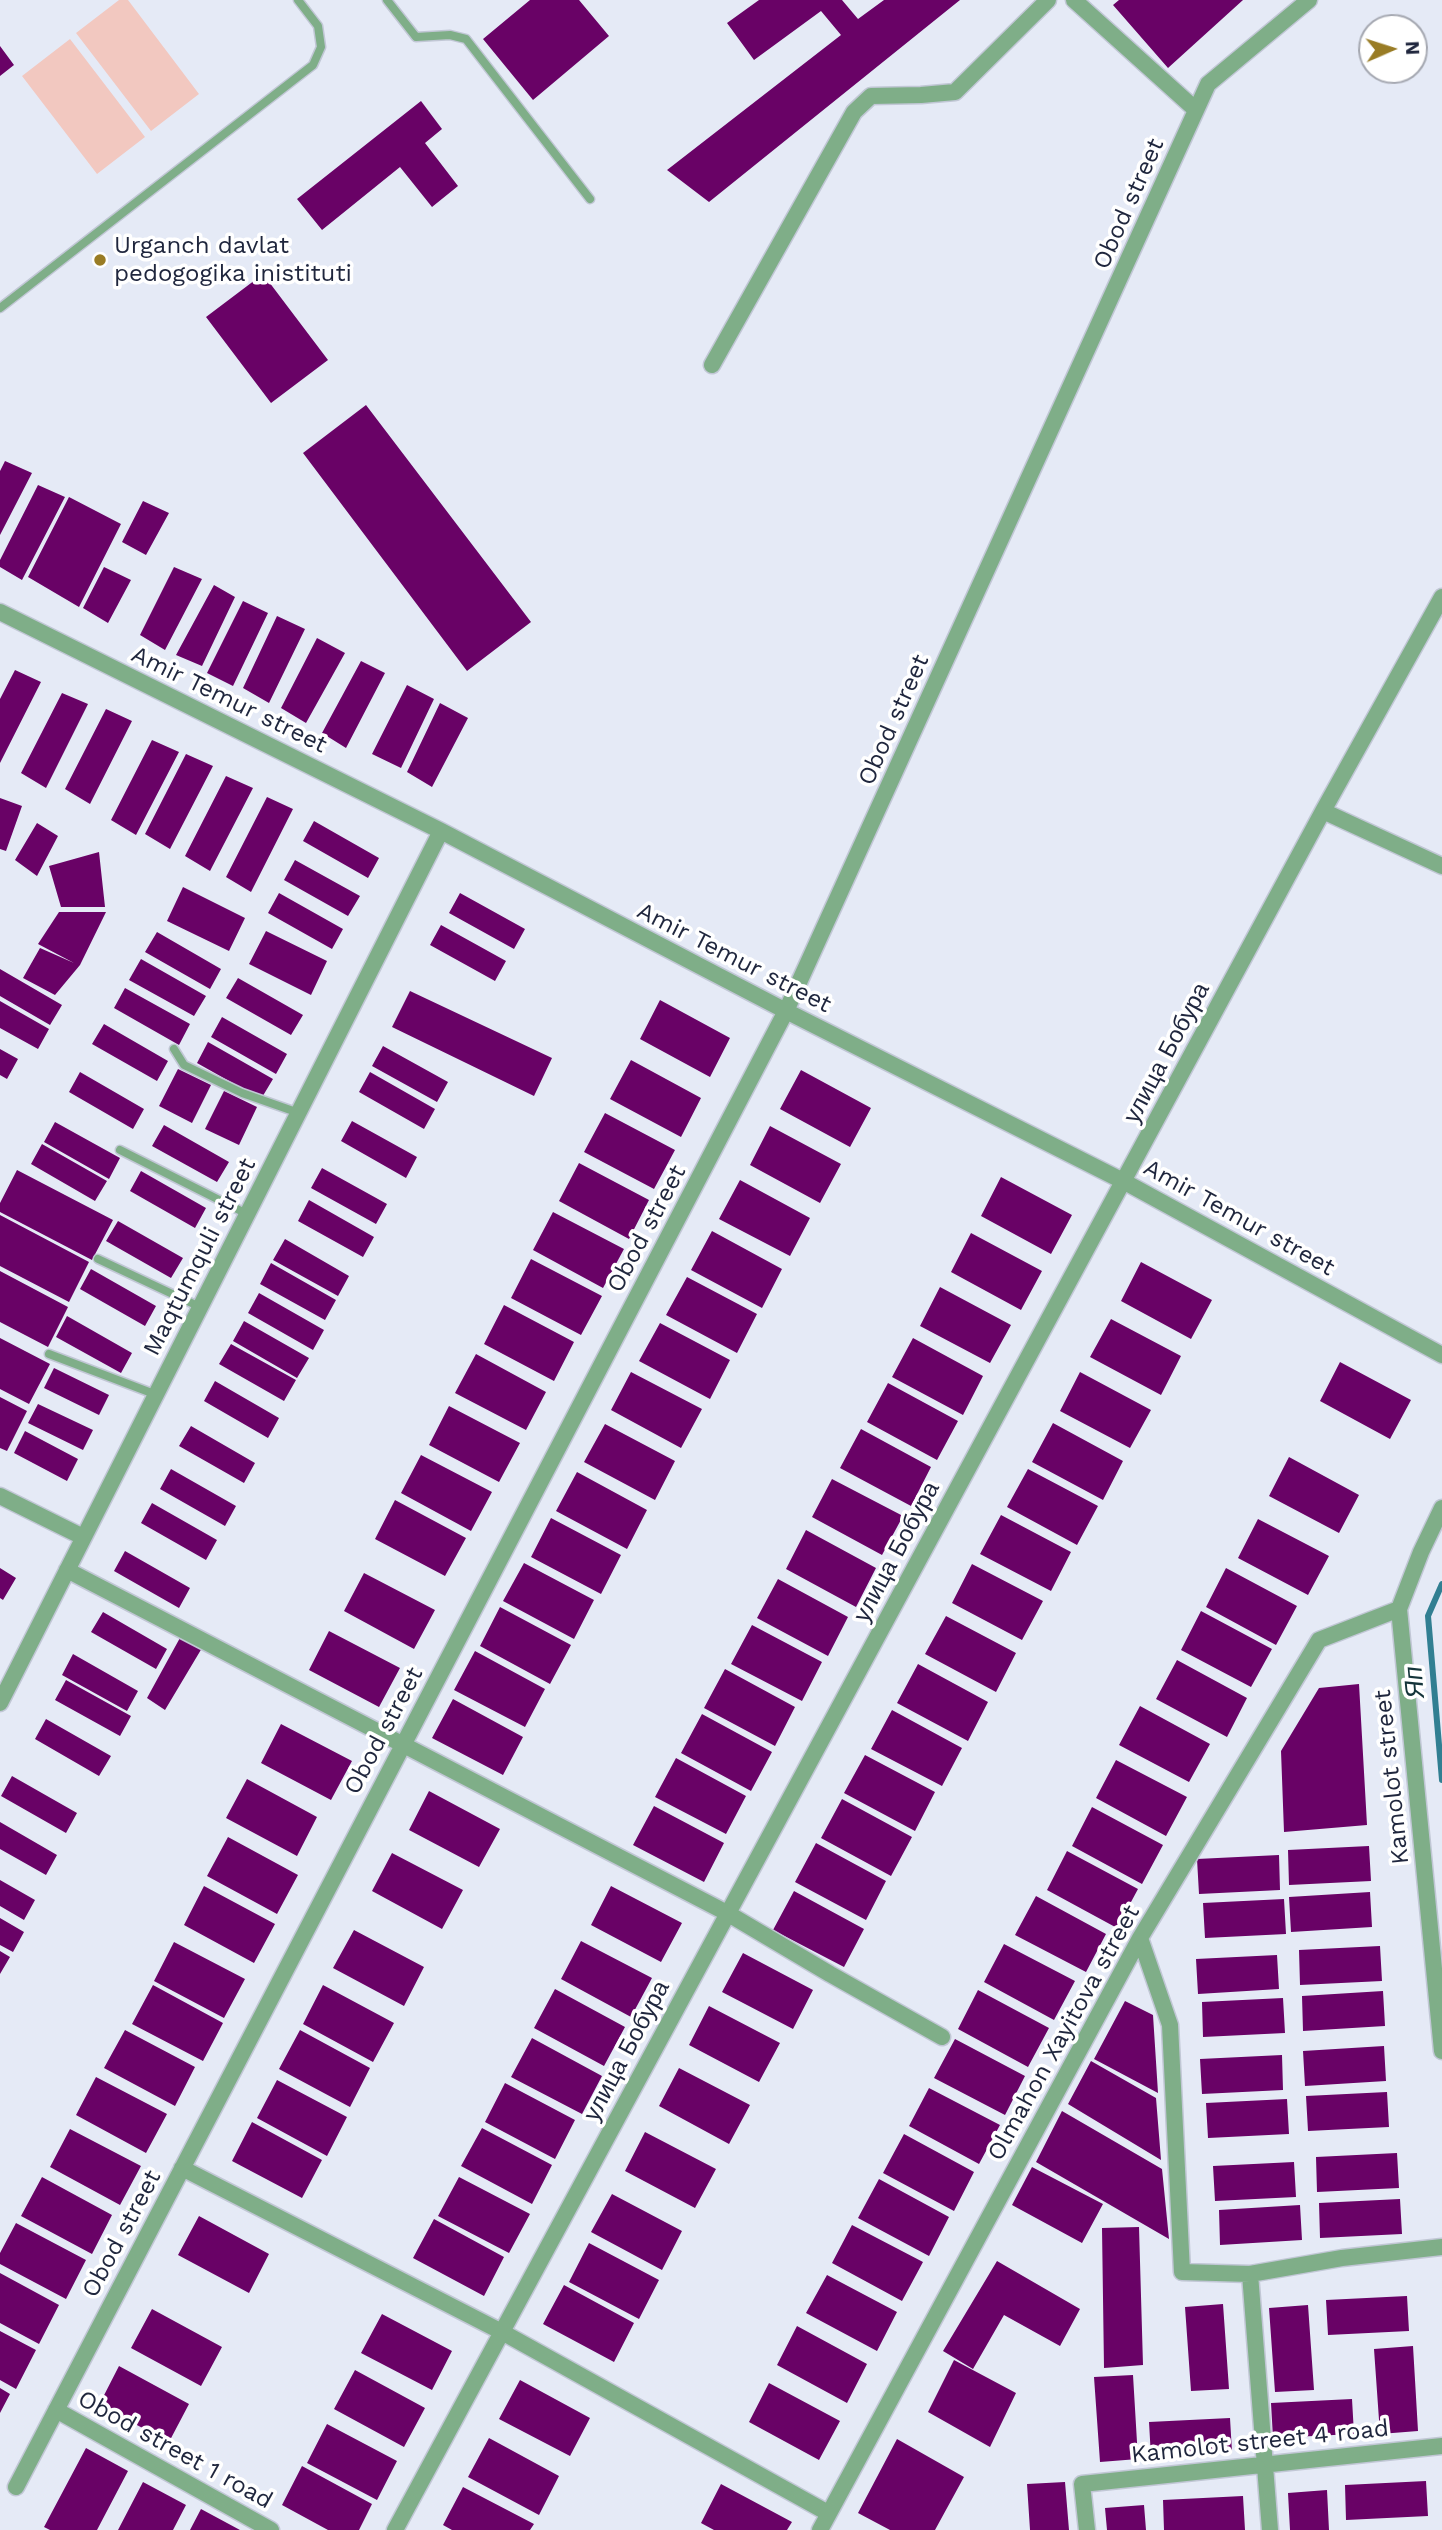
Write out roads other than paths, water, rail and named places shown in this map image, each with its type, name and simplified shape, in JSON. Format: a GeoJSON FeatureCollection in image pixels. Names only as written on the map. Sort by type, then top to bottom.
{"type":"FeatureCollection","features":[{"type":"Feature","properties":{"kind":"street"},"geometry":{"type":"LineString","coordinates":[[712,365],[853,112],[872,96],[955,92],[1048,0]]}},
{"type":"Feature","properties":{"kind":"street"},"geometry":{"type":"LineString","coordinates":[[1074,0],[1196,110]]}},
{"type":"Feature","properties":{"kind":"street","name":"Obod street"},"geometry":{"type":"LineString","coordinates":[[16,2487],[786,1011],[1208,85],[1309,0]]}},
{"type":"Feature","properties":{"kind":"street","name":"улица Бобура"},"geometry":{"type":"LineString","coordinates":[[395,2530],[1323,811],[1442,597]]}},
{"type":"Feature","properties":{"kind":"street","name":"Amir Temur street"},"geometry":{"type":"LineString","coordinates":[[0,612],[441,831],[786,1011],[1124,1181],[1442,1355]]}},
{"type":"Feature","properties":{"kind":"street"},"geometry":{"type":"LineString","coordinates":[[1323,811],[1442,866]]}},
{"type":"Feature","properties":{"kind":"street","name":"Maqtumquli street"},"geometry":{"type":"LineString","coordinates":[[0,1703],[441,831]]}},
{"type":"Feature","properties":{"kind":"street"},"geometry":{"type":"LineString","coordinates":[[0,1496],[83,1537]]}},
{"type":"Feature","properties":{"kind":"street","name":"Kamolot street"},"geometry":{"type":"LineString","coordinates":[[1442,1508],[1399,1609],[1442,2051]]}},
{"type":"Feature","properties":{"kind":"street"},"geometry":{"type":"LineString","coordinates":[[67,1570],[727,1913],[942,2037]]}},
{"type":"Feature","properties":{"kind":"street","name":"Olmahon Xayitova street"},"geometry":{"type":"LineString","coordinates":[[820,2530],[1140,1938],[1319,1640],[1399,1609]]}},
{"type":"Feature","properties":{"kind":"street"},"geometry":{"type":"LineString","coordinates":[[1140,1938],[1170,2025],[1182,2273],[1250,2274],[1342,2258],[1442,2247]]}},
{"type":"Feature","properties":{"kind":"street"},"geometry":{"type":"LineString","coordinates":[[182,2168],[502,2332],[828,2513]]}},
{"type":"Feature","properties":{"kind":"street"},"geometry":{"type":"LineString","coordinates":[[1250,2274],[1270,2530]]}},
{"type":"Feature","properties":{"kind":"street","name":"Obod street 1 road"},"geometry":{"type":"LineString","coordinates":[[56,2410],[271,2530]]}},
{"type":"Feature","properties":{"kind":"street","name":"Kamolot street 4 road"},"geometry":{"type":"LineString","coordinates":[[1087,2530],[1082,2484],[1442,2446]]}},
{"type":"Feature","properties":{"kind":"lane"},"geometry":{"type":"LineString","coordinates":[[0,307],[313,65],[321,47],[318,26],[298,0]]}},
{"type":"Feature","properties":{"kind":"lane"},"geometry":{"type":"LineString","coordinates":[[387,0],[416,37],[450,36],[466,40],[590,199]]}},
{"type":"Feature","properties":{"kind":"lane"},"geometry":{"type":"LineString","coordinates":[[174,1049],[184,1065],[242,1093],[299,1113]]}},
{"type":"Feature","properties":{"kind":"lane"},"geometry":{"type":"LineString","coordinates":[[120,1150],[247,1214]]}},
{"type":"Feature","properties":{"kind":"lane"},"geometry":{"type":"LineString","coordinates":[[98,1259],[200,1307]]}},
{"type":"Feature","properties":{"kind":"lane"},"geometry":{"type":"LineString","coordinates":[[49,1354],[157,1395]]}},
{"type":"Feature","properties":{"kind":"waterway","name":"Яп"},"geometry":{"type":"LineString","coordinates":[[1442,1584],[1428,1616],[1442,1780]]}},
{"type":"Feature","properties":{"kind":"place","name":"Urganch davlat pedogogika inistituti"},"geometry":{"type":"Point","coordinates":[100,260]}}]}
